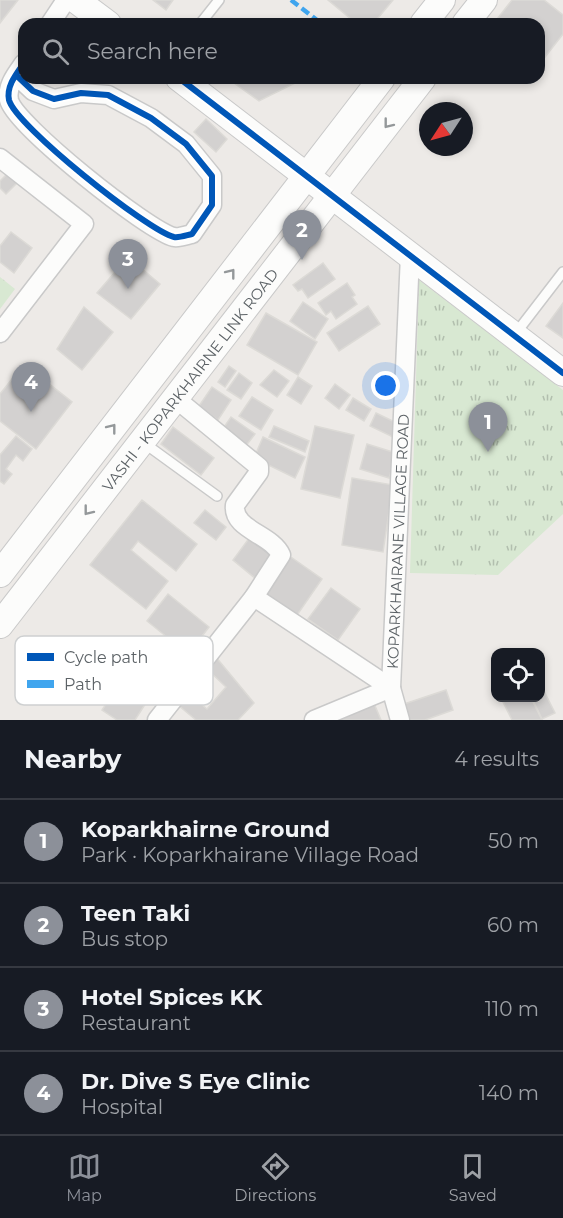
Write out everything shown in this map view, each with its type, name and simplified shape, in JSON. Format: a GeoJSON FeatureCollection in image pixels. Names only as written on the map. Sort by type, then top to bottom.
{"type":"FeatureCollection","features":[{"type":"Feature","properties":{"kind":"main road"},"geometry":{"type":"LineString","coordinates":[[76,0],[100,18]]}},
{"type":"Feature","properties":{"kind":"main road"},"geometry":{"type":"LineString","coordinates":[[428,18],[442,0]]}},
{"type":"Feature","properties":{"kind":"main road"},"geometry":{"type":"LineString","coordinates":[[470,18],[484,0]]}},
{"type":"Feature","properties":{"kind":"main road"},"geometry":{"type":"LineString","coordinates":[[187,84],[563,373]]}},
{"type":"Feature","properties":{"kind":"main road","name":"VASHI - KOPARKHAIRNE LINK ROAD"},"geometry":{"type":"LineString","coordinates":[[0,574],[377,84]]}},
{"type":"Feature","properties":{"kind":"main road","name":"VASHI - KOPARKHAIRNE LINK ROAD"},"geometry":{"type":"LineString","coordinates":[[0,625],[418,84]]}},
{"type":"Feature","properties":{"kind":"street"},"geometry":{"type":"LineString","coordinates":[[54,18],[66,0]]}},
{"type":"Feature","properties":{"kind":"street"},"geometry":{"type":"LineString","coordinates":[[18,72],[10,84],[9,100],[26,124],[134,214],[175,237],[192,234],[212,205],[212,176],[186,144],[150,118],[108,95],[81,93],[54,99],[33,91],[29,84]]}},
{"type":"Feature","properties":{"kind":"street"},"geometry":{"type":"LineString","coordinates":[[0,158],[84,224],[0,333]]}},
{"type":"Feature","properties":{"kind":"street","name":"KOPARKHAIRANE VILLAGE ROAD"},"geometry":{"type":"LineString","coordinates":[[400,720],[391,688],[410,255]]}},
{"type":"Feature","properties":{"kind":"street"},"geometry":{"type":"LineString","coordinates":[[176,398],[260,467],[259,472],[235,505],[234,511],[241,522],[274,545],[281,555],[254,597],[213,649]]}},
{"type":"Feature","properties":{"kind":"street"},"geometry":{"type":"LineString","coordinates":[[254,597],[391,688]]}},
{"type":"Feature","properties":{"kind":"street"},"geometry":{"type":"LineString","coordinates":[[314,720],[391,688]]}},
{"type":"Feature","properties":{"kind":"street"},"geometry":{"type":"LineString","coordinates":[[157,720],[169,705]]}},
{"type":"Feature","properties":{"kind":"lane"},"geometry":{"type":"LineString","coordinates":[[205,18],[219,0]]}},
{"type":"Feature","properties":{"kind":"lane"},"geometry":{"type":"LineString","coordinates":[[514,335],[563,272]]}},
{"type":"Feature","properties":{"kind":"lane"},"geometry":{"type":"LineString","coordinates":[[142,441],[217,496]]}},
{"type":"Feature","properties":{"kind":"green space"},"geometry":{"type":"Polygon","coordinates":[[[0,277],[15,289],[0,309],[0,277]]]}},
{"type":"Feature","properties":{"kind":"green space"},"geometry":{"type":"Polygon","coordinates":[[[419,280],[563,390],[563,514],[498,575],[410,573],[419,280]]]}},
{"type":"Feature","properties":{"kind":"building"},"geometry":{"type":"Polygon","coordinates":[[[0,0],[18,0],[0,23],[0,0]]]}},
{"type":"Feature","properties":{"kind":"building"},"geometry":{"type":"Polygon","coordinates":[[[153,0],[173,0],[166,10],[153,0]]]}},
{"type":"Feature","properties":{"kind":"building"},"geometry":{"type":"Polygon","coordinates":[[[328,0],[393,0],[378,18],[350,18],[328,0]]]}},
{"type":"Feature","properties":{"kind":"building"},"geometry":{"type":"Polygon","coordinates":[[[512,0],[544,0],[563,15],[563,34],[545,57],[545,18],[498,18],[512,0]]]}},
{"type":"Feature","properties":{"kind":"building"},"geometry":{"type":"Polygon","coordinates":[[[235,84],[293,84],[259,101],[235,84]]]}},
{"type":"Feature","properties":{"kind":"building"},"geometry":{"type":"Polygon","coordinates":[[[206,119],[227,139],[216,152],[194,132],[206,119]]]}},
{"type":"Feature","properties":{"kind":"building"},"geometry":{"type":"Polygon","coordinates":[[[11,170],[21,179],[6,194],[0,188],[0,181],[11,170]]]}},
{"type":"Feature","properties":{"kind":"building"},"geometry":{"type":"Polygon","coordinates":[[[11,232],[32,248],[14,273],[0,262],[0,246],[11,232]]]}},
{"type":"Feature","properties":{"kind":"building"},"geometry":{"type":"Polygon","coordinates":[[[128,257],[160,284],[131,319],[97,293],[128,257]]]}},
{"type":"Feature","properties":{"kind":"building"},"geometry":{"type":"Polygon","coordinates":[[[323,263],[335,279],[308,298],[302,289],[298,291],[293,285],[323,263]]]}},
{"type":"Feature","properties":{"kind":"building"},"geometry":{"type":"Polygon","coordinates":[[[347,283],[355,295],[352,297],[357,304],[336,319],[331,311],[326,315],[318,303],[347,283]]]}},
{"type":"Feature","properties":{"kind":"building"},"geometry":{"type":"Polygon","coordinates":[[[303,302],[328,319],[315,339],[290,321],[303,302]]]}},
{"type":"Feature","properties":{"kind":"building"},"geometry":{"type":"Polygon","coordinates":[[[563,303],[563,338],[546,326],[563,303]]]}},
{"type":"Feature","properties":{"kind":"building"},"geometry":{"type":"Polygon","coordinates":[[[368,306],[380,324],[339,351],[327,333],[368,306]]]}},
{"type":"Feature","properties":{"kind":"building"},"geometry":{"type":"Polygon","coordinates":[[[84,307],[113,332],[82,370],[57,349],[84,307]]]}},
{"type":"Feature","properties":{"kind":"building"},"geometry":{"type":"Polygon","coordinates":[[[266,313],[317,342],[298,375],[247,345],[266,313]]]}},
{"type":"Feature","properties":{"kind":"building"},"geometry":{"type":"Polygon","coordinates":[[[24,364],[72,402],[36,449],[0,421],[0,394],[24,364]]]}},
{"type":"Feature","properties":{"kind":"building"},"geometry":{"type":"Polygon","coordinates":[[[229,366],[236,371],[225,387],[218,382],[229,366]]]}},
{"type":"Feature","properties":{"kind":"building"},"geometry":{"type":"Polygon","coordinates":[[[274,370],[289,381],[277,397],[260,385],[274,370]]]}},
{"type":"Feature","properties":{"kind":"building"},"geometry":{"type":"Polygon","coordinates":[[[239,373],[252,383],[241,399],[227,390],[239,373]]]}},
{"type":"Feature","properties":{"kind":"building"},"geometry":{"type":"Polygon","coordinates":[[[298,377],[312,386],[301,404],[287,395],[298,377]]]}},
{"type":"Feature","properties":{"kind":"building"},"geometry":{"type":"Polygon","coordinates":[[[335,384],[350,395],[339,409],[325,398],[335,384]]]}},
{"type":"Feature","properties":{"kind":"building"},"geometry":{"type":"Polygon","coordinates":[[[212,387],[231,400],[218,420],[199,406],[212,387]]]}},
{"type":"Feature","properties":{"kind":"building"},"geometry":{"type":"Polygon","coordinates":[[[252,397],[273,410],[261,430],[239,416],[252,397]]]}},
{"type":"Feature","properties":{"kind":"building"},"geometry":{"type":"Polygon","coordinates":[[[353,398],[371,409],[364,421],[346,410],[353,398]]]}},
{"type":"Feature","properties":{"kind":"building"},"geometry":{"type":"Polygon","coordinates":[[[376,413],[399,424],[393,437],[370,426],[376,413]]]}},
{"type":"Feature","properties":{"kind":"building"},"geometry":{"type":"Polygon","coordinates":[[[231,417],[255,434],[245,447],[222,430],[231,417]]]}},
{"type":"Feature","properties":{"kind":"building"},"geometry":{"type":"Polygon","coordinates":[[[274,426],[309,441],[305,452],[269,437],[274,426]]]}},
{"type":"Feature","properties":{"kind":"building"},"geometry":{"type":"Polygon","coordinates":[[[315,426],[354,435],[340,498],[301,489],[315,426]]]}},
{"type":"Feature","properties":{"kind":"building"},"geometry":{"type":"Polygon","coordinates":[[[173,427],[214,458],[201,475],[161,444],[173,427]]]}},
{"type":"Feature","properties":{"kind":"building"},"geometry":{"type":"Polygon","coordinates":[[[16,436],[32,449],[23,461],[16,455],[6,469],[12,474],[4,484],[0,481],[0,455],[16,436]]]}},
{"type":"Feature","properties":{"kind":"building"},"geometry":{"type":"Polygon","coordinates":[[[263,437],[305,457],[295,478],[254,458],[263,437]]]}},
{"type":"Feature","properties":{"kind":"building"},"geometry":{"type":"Polygon","coordinates":[[[367,444],[396,453],[389,478],[360,469],[367,444]]]}},
{"type":"Feature","properties":{"kind":"building"},"geometry":{"type":"Polygon","coordinates":[[[352,478],[393,485],[383,552],[342,545],[352,478]]]}},
{"type":"Feature","properties":{"kind":"building"},"geometry":{"type":"Polygon","coordinates":[[[142,500],[197,544],[176,571],[138,541],[131,550],[168,581],[146,609],[90,565],[142,500]]]}},
{"type":"Feature","properties":{"kind":"building"},"geometry":{"type":"Polygon","coordinates":[[[205,510],[226,527],[216,540],[194,523],[205,510]]]}},
{"type":"Feature","properties":{"kind":"building"},"geometry":{"type":"Polygon","coordinates":[[[250,537],[274,556],[256,579],[233,560],[250,537]]]}},
{"type":"Feature","properties":{"kind":"building"},"geometry":{"type":"Polygon","coordinates":[[[288,555],[322,579],[295,618],[261,594],[288,555]]]}},
{"type":"Feature","properties":{"kind":"building"},"geometry":{"type":"Polygon","coordinates":[[[331,588],[360,609],[338,640],[308,619],[331,588]]]}},
{"type":"Feature","properties":{"kind":"building"},"geometry":{"type":"Polygon","coordinates":[[[168,594],[209,627],[202,636],[166,636],[147,621],[168,594]]]}},
{"type":"Feature","properties":{"kind":"building"},"geometry":{"type":"Polygon","coordinates":[[[215,656],[254,703],[238,720],[196,720],[178,705],[202,705],[207,709],[213,705],[226,687],[213,675],[215,656]]]}},
{"type":"Feature","properties":{"kind":"building"},"geometry":{"type":"Polygon","coordinates":[[[446,690],[453,710],[425,720],[410,720],[404,704],[446,690]]]}},
{"type":"Feature","properties":{"kind":"building"},"geometry":{"type":"Polygon","coordinates":[[[545,693],[555,713],[542,719],[534,702],[545,702],[545,693]]]}},
{"type":"Feature","properties":{"kind":"building"},"geometry":{"type":"Polygon","coordinates":[[[373,701],[381,720],[336,720],[373,701]]]}},
{"type":"Feature","properties":{"kind":"building"},"geometry":{"type":"Polygon","coordinates":[[[503,702],[533,702],[542,720],[512,720],[503,702]]]}},
{"type":"Feature","properties":{"kind":"building"},"geometry":{"type":"Polygon","coordinates":[[[105,705],[145,705],[135,720],[117,720],[102,710],[105,705]]]}},
{"type":"Feature","properties":{"kind":"marked path"},"geometry":{"type":"LineString","coordinates":[[291,0],[314,18]]}},
{"type":"Feature","properties":{"kind":"cycle path"},"geometry":{"type":"LineString","coordinates":[[18,71],[9,90],[9,100],[17,113],[57,153],[138,217],[174,237],[192,234],[212,205],[212,176],[186,144],[151,118],[108,95],[81,93],[54,99],[33,91],[26,84]]}},
{"type":"Feature","properties":{"kind":"cycle path"},"geometry":{"type":"LineString","coordinates":[[187,84],[563,373]]}},
{"type":"Feature","properties":{"kind":"place","name":"Teen Taki"},"geometry":{"type":"Point","coordinates":[302,260]}},
{"type":"Feature","properties":{"kind":"place","name":"Hotel Spices KK"},"geometry":{"type":"Point","coordinates":[128,289]}},
{"type":"Feature","properties":{"kind":"place","name":"Dr. Dive S Eye Clinic"},"geometry":{"type":"Point","coordinates":[31,412]}},
{"type":"Feature","properties":{"kind":"place","name":"Koparkhairne Ground"},"geometry":{"type":"Point","coordinates":[488,452]}}]}
